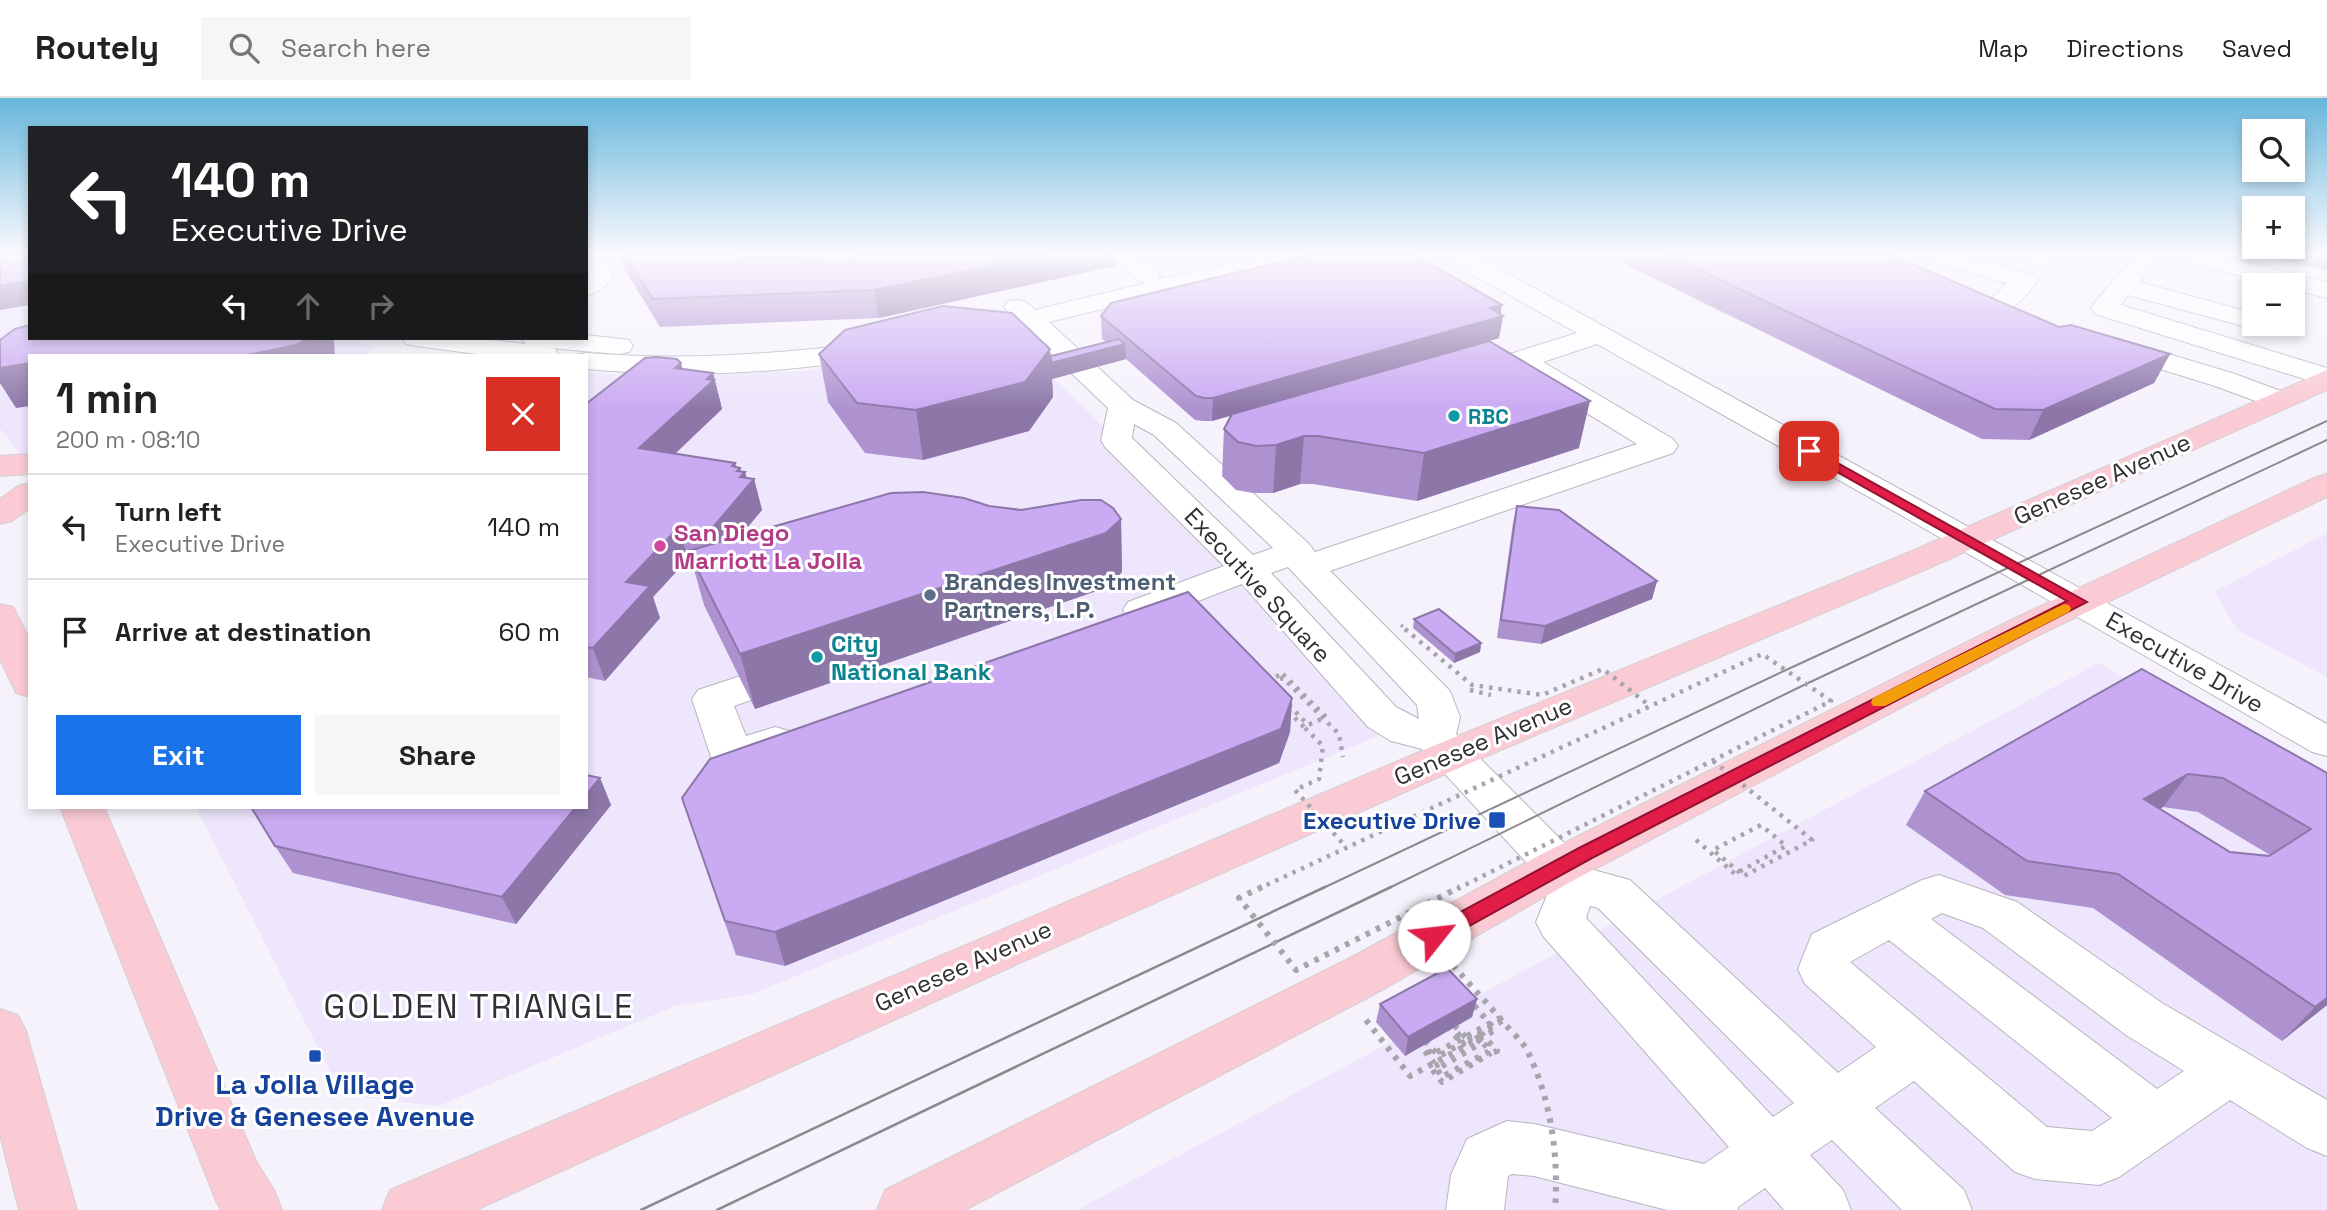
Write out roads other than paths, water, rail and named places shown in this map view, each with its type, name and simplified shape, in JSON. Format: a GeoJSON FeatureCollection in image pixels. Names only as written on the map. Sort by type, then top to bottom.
{"type":"FeatureCollection","features":[{"type":"Feature","properties":{"kind":"main road","name":"Genesee Avenue"},"geometry":{"type":"LineString","coordinates":[[411,1210],[1016,943],[1444,745],[1967,539],[2327,378]]}},
{"type":"Feature","properties":{"kind":"main road"},"geometry":{"type":"LineString","coordinates":[[0,467],[28,464]]}},
{"type":"Feature","properties":{"kind":"main road"},"geometry":{"type":"LineString","coordinates":[[906,1210],[1366,974],[1566,875],[2079,602],[2327,484]]}},
{"type":"Feature","properties":{"kind":"main road"},"geometry":{"type":"LineString","coordinates":[[0,514],[28,493]]}},
{"type":"Feature","properties":{"kind":"main road"},"geometry":{"type":"LineString","coordinates":[[0,615],[28,679]]}},
{"type":"Feature","properties":{"kind":"main road"},"geometry":{"type":"LineString","coordinates":[[83,809],[236,1182],[253,1210]]}},
{"type":"Feature","properties":{"kind":"main road"},"geometry":{"type":"LineString","coordinates":[[0,1031],[48,1210]]}},
{"type":"Feature","properties":{"kind":"street"},"geometry":{"type":"LineString","coordinates":[[1023,313],[1044,307]]}},
{"type":"Feature","properties":{"kind":"street"},"geometry":{"type":"LineString","coordinates":[[951,330],[1052,307]]}},
{"type":"Feature","properties":{"kind":"street","name":"Executive Drive"},"geometry":{"type":"LineString","coordinates":[[1548,307],[2327,742]]}},
{"type":"Feature","properties":{"kind":"street"},"geometry":{"type":"LineString","coordinates":[[1991,307],[2007,313],[2010,307]]}},
{"type":"Feature","properties":{"kind":"street"},"geometry":{"type":"LineString","coordinates":[[2106,307],[2104,309],[2327,378]]}},
{"type":"Feature","properties":{"kind":"street"},"geometry":{"type":"LineString","coordinates":[[2219,307],[2242,318]]}},
{"type":"Feature","properties":{"kind":"street","name":"Executive Square"},"geometry":{"type":"LineString","coordinates":[[1023,313],[1123,406],[1165,429],[1301,559],[1436,701],[1444,745],[1406,731],[1382,717],[1249,571],[1116,440],[1123,406]]}},
{"type":"Feature","properties":{"kind":"street"},"geometry":{"type":"LineString","coordinates":[[1112,620],[1249,571],[1301,559],[1662,446],[1520,360],[1598,335]]}},
{"type":"Feature","properties":{"kind":"street"},"geometry":{"type":"LineString","coordinates":[[425,340],[535,354]]}},
{"type":"Feature","properties":{"kind":"street"},"geometry":{"type":"LineString","coordinates":[[559,340],[696,351],[875,343],[763,362],[697,365],[588,361]]}},
{"type":"Feature","properties":{"kind":"street"},"geometry":{"type":"LineString","coordinates":[[2096,340],[2225,380],[2279,400]]}},
{"type":"Feature","properties":{"kind":"street"},"geometry":{"type":"LineString","coordinates":[[1147,471],[1195,456]]}},
{"type":"Feature","properties":{"kind":"street"},"geometry":{"type":"LineString","coordinates":[[777,677],[712,699],[732,757],[811,728]]}},
{"type":"Feature","properties":{"kind":"street"},"geometry":{"type":"LineString","coordinates":[[1444,745],[1566,875],[1613,893],[1942,1210]]}},
{"type":"Feature","properties":{"kind":"street"},"geometry":{"type":"LineString","coordinates":[[1566,875],[1560,922],[1822,1210]]}},
{"type":"Feature","properties":{"kind":"street"},"geometry":{"type":"LineString","coordinates":[[2231,1070],[2099,1158],[2035,1153],[1823,969],[1829,948],[1939,893],[2000,915],[2144,1019],[2231,1070],[2327,1130]]}},
{"type":"Feature","properties":{"kind":"street"},"geometry":{"type":"LineString","coordinates":[[1892,916],[2156,1120]]}},
{"type":"Feature","properties":{"kind":"street"},"geometry":{"type":"LineString","coordinates":[[1475,1210],[1480,1175],[1487,1158],[1507,1147],[1581,1160],[1709,1201],[1767,1152],[1837,1107],[1915,1050]]}},
{"type":"Feature","properties":{"kind":"tram line"},"geometry":{"type":"LineString","coordinates":[[1321,889],[1786,670],[2327,421]]}},
{"type":"Feature","properties":{"kind":"tram line"},"geometry":{"type":"LineString","coordinates":[[1387,889],[1806,684],[2327,440]]}},
{"type":"Feature","properties":{"kind":"tram line"},"geometry":{"type":"LineString","coordinates":[[641,1210],[1325,887]]}},
{"type":"Feature","properties":{"kind":"tram line"},"geometry":{"type":"LineString","coordinates":[[717,1210],[1391,887]]}},
{"type":"Feature","properties":{"kind":"place","name":"RBC"},"geometry":{"type":"Point","coordinates":[1454,416]}},
{"type":"Feature","properties":{"kind":"place","name":"San Diego Marriott La Jolla"},"geometry":{"type":"Point","coordinates":[660,546]}},
{"type":"Feature","properties":{"kind":"place","name":"Brandes Investment Partners, L.P."},"geometry":{"type":"Point","coordinates":[930,595]}},
{"type":"Feature","properties":{"kind":"place","name":"City National Bank"},"geometry":{"type":"Point","coordinates":[817,657]}},
{"type":"Feature","properties":{"kind":"place","name":"Executive Drive"},"geometry":{"type":"Point","coordinates":[1497,820]}},
{"type":"Feature","properties":{"kind":"place","name":"La Jolla Village Drive & Genesee Avenue"},"geometry":{"type":"Point","coordinates":[315,1056]}},
{"type":"Feature","properties":{"kind":"district","name":"GOLDEN TRIANGLE"},"geometry":{"type":"Point","coordinates":[479,1007]}}]}
